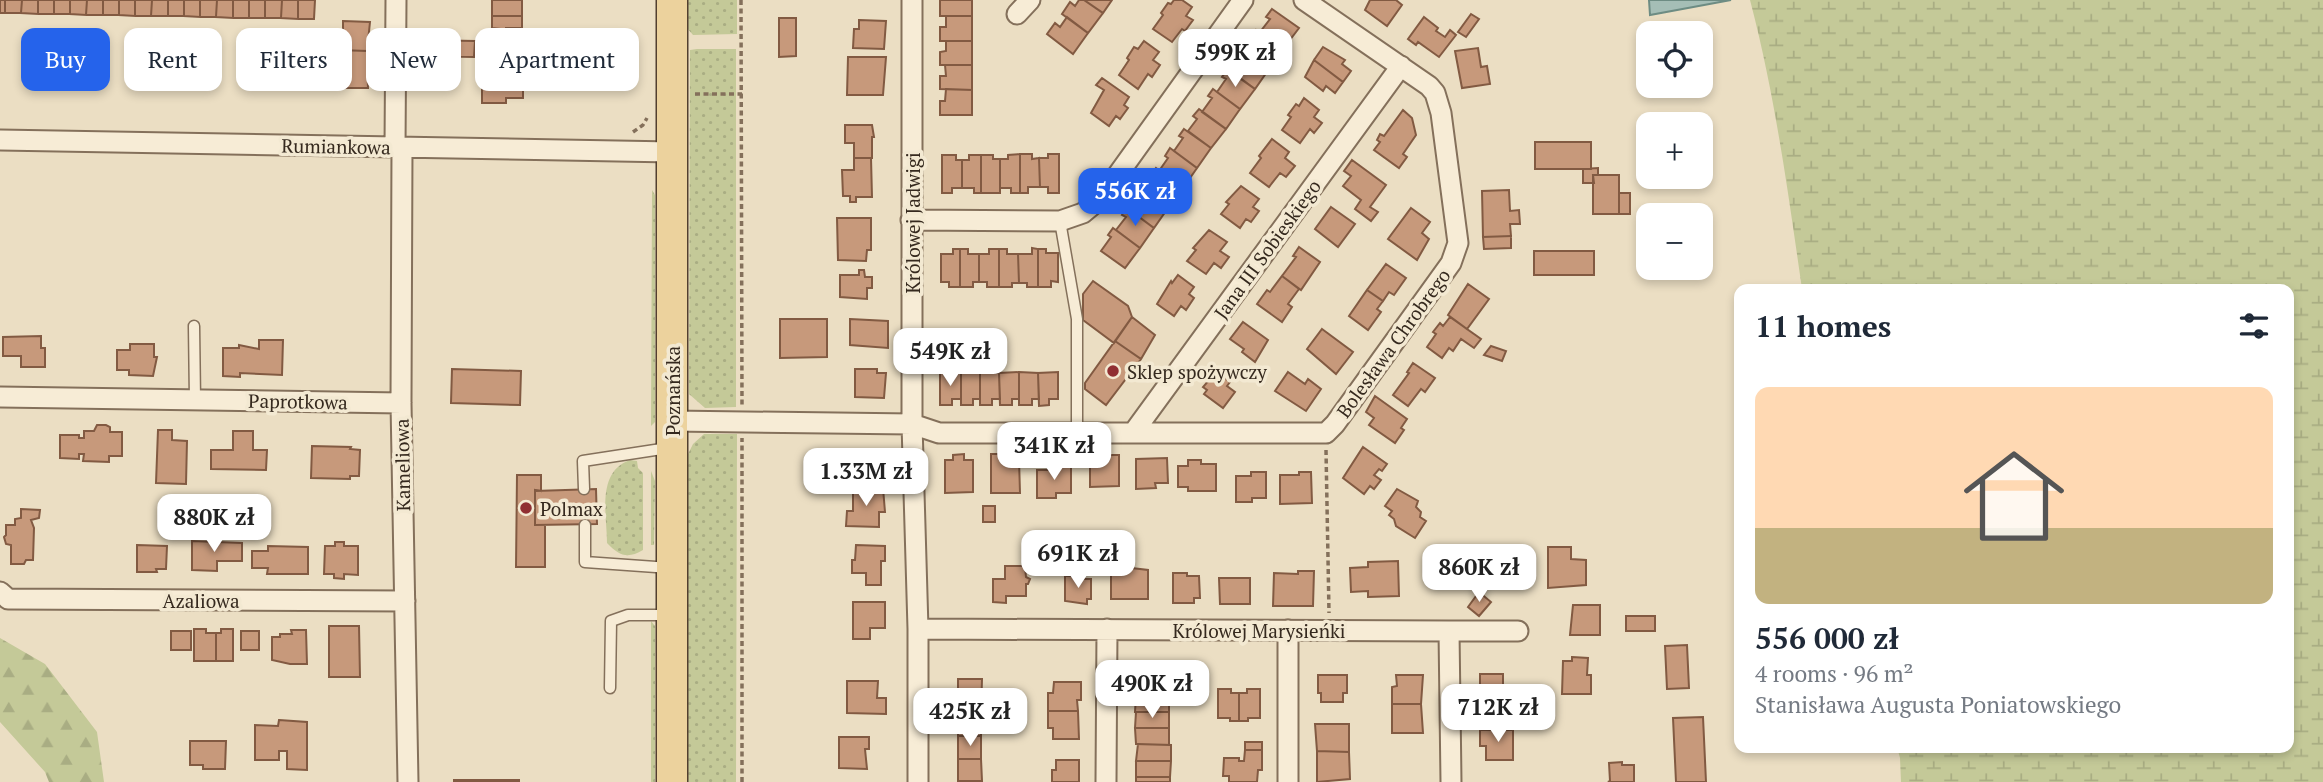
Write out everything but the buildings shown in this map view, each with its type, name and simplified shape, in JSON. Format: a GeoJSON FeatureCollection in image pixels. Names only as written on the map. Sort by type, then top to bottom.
{"type":"FeatureCollection","features":[{"type":"Feature","properties":{"kind":"main road","name":"Poznańska"},"geometry":{"type":"LineString","coordinates":[[672,0],[672,782]]}},
{"type":"Feature","properties":{"kind":"street","name":"Kameliowa"},"geometry":{"type":"LineString","coordinates":[[396,0],[408,782]]}},
{"type":"Feature","properties":{"kind":"street","name":"Królowej Jadwigi"},"geometry":{"type":"LineString","coordinates":[[912,0],[912,424],[918,629],[918,782]]}},
{"type":"Feature","properties":{"kind":"street"},"geometry":{"type":"LineString","coordinates":[[911,220],[1060,220],[1083,213],[1101,198],[1243,0]]}},
{"type":"Feature","properties":{"kind":"street","name":"Bolesława Chrobrego"},"geometry":{"type":"LineString","coordinates":[[672,434],[742,422],[912,424],[939,433],[1326,433],[1451,263],[1458,243],[1441,113],[1435,93],[1401,66],[1304,0]]}},
{"type":"Feature","properties":{"kind":"street","name":"Jana III Sobieskiego"},"geometry":{"type":"LineString","coordinates":[[1133,433],[1401,66]]}},
{"type":"Feature","properties":{"kind":"street","name":"Rumiankowa"},"geometry":{"type":"LineString","coordinates":[[0,140],[671,152]]}},
{"type":"Feature","properties":{"kind":"street","name":"Paprotkowa"},"geometry":{"type":"LineString","coordinates":[[0,397],[401,403]]}},
{"type":"Feature","properties":{"kind":"street","name":"Azaliowa"},"geometry":{"type":"LineString","coordinates":[[0,592],[8,599],[405,601]]}},
{"type":"Feature","properties":{"kind":"street","name":"Królowej Marysieńki"},"geometry":{"type":"LineString","coordinates":[[918,629],[1518,631]]}},
{"type":"Feature","properties":{"kind":"street"},"geometry":{"type":"LineString","coordinates":[[1107,629],[1107,782]]}},
{"type":"Feature","properties":{"kind":"street"},"geometry":{"type":"LineString","coordinates":[[1288,629],[1288,782]]}},
{"type":"Feature","properties":{"kind":"street"},"geometry":{"type":"LineString","coordinates":[[1450,631],[1451,782]]}},
{"type":"Feature","properties":{"kind":"lane"},"geometry":{"type":"LineString","coordinates":[[1060,220],[1077,319],[1077,433]]}},
{"type":"Feature","properties":{"kind":"lane"},"geometry":{"type":"LineString","coordinates":[[194,326],[195,400]]}},
{"type":"Feature","properties":{"kind":"lane"},"geometry":{"type":"LineString","coordinates":[[584,489],[583,461],[672,434]]}},
{"type":"Feature","properties":{"kind":"lane"},"geometry":{"type":"LineString","coordinates":[[584,525],[586,562],[672,568]]}},
{"type":"Feature","properties":{"kind":"lane"},"geometry":{"type":"LineString","coordinates":[[610,688],[611,621],[628,615],[672,615]]}},
{"type":"Feature","properties":{"kind":"path"},"geometry":{"type":"LineString","coordinates":[[741,0],[742,782]]}},
{"type":"Feature","properties":{"kind":"path"},"geometry":{"type":"LineString","coordinates":[[1326,433],[1329,629]]}},
{"type":"Feature","properties":{"kind":"green space"},"geometry":{"type":"Polygon","coordinates":[[[687,0],[737,0],[737,34],[693,35],[687,28],[687,0]]]}},
{"type":"Feature","properties":{"kind":"green space"},"geometry":{"type":"Polygon","coordinates":[[[1750,0],[2323,0],[2323,782],[1901,782],[1899,753],[2294,753],[2294,284],[1801,284],[1774,108],[1750,0]]]}},
{"type":"Feature","properties":{"kind":"green space"},"geometry":{"type":"Polygon","coordinates":[[[736,49],[736,407],[705,408],[689,394],[690,50],[736,49]]]}},
{"type":"Feature","properties":{"kind":"green space"},"geometry":{"type":"Polygon","coordinates":[[[652,190],[655,195],[655,422],[651,426],[652,190]]]}},
{"type":"Feature","properties":{"kind":"green space"},"geometry":{"type":"Polygon","coordinates":[[[704,434],[737,434],[736,782],[687,782],[688,454],[693,444],[704,434]]]}},
{"type":"Feature","properties":{"kind":"green space"},"geometry":{"type":"Polygon","coordinates":[[[630,460],[637,461],[638,468],[643,473],[643,550],[633,555],[620,553],[607,543],[605,508],[612,474],[630,460]]]}},
{"type":"Feature","properties":{"kind":"green space"},"geometry":{"type":"Polygon","coordinates":[[[651,471],[655,481],[654,545],[651,545],[651,471]]]}},
{"type":"Feature","properties":{"kind":"green space"},"geometry":{"type":"Polygon","coordinates":[[[651,621],[655,626],[655,782],[651,782],[651,621]]]}},
{"type":"Feature","properties":{"kind":"green space"},"geometry":{"type":"Polygon","coordinates":[[[0,638],[45,664],[97,732],[104,782],[49,782],[45,772],[0,722],[0,638]]]}},
{"type":"Feature","properties":{"kind":"water"},"geometry":{"type":"Polygon","coordinates":[[[1649,0],[1731,0],[1650,15],[1649,0]]]}},
{"type":"Feature","properties":{"kind":"place","name":"Sklep spożywczy"},"geometry":{"type":"Point","coordinates":[1113,371]}},
{"type":"Feature","properties":{"kind":"place","name":"Polmax"},"geometry":{"type":"Point","coordinates":[526,508]}}]}
